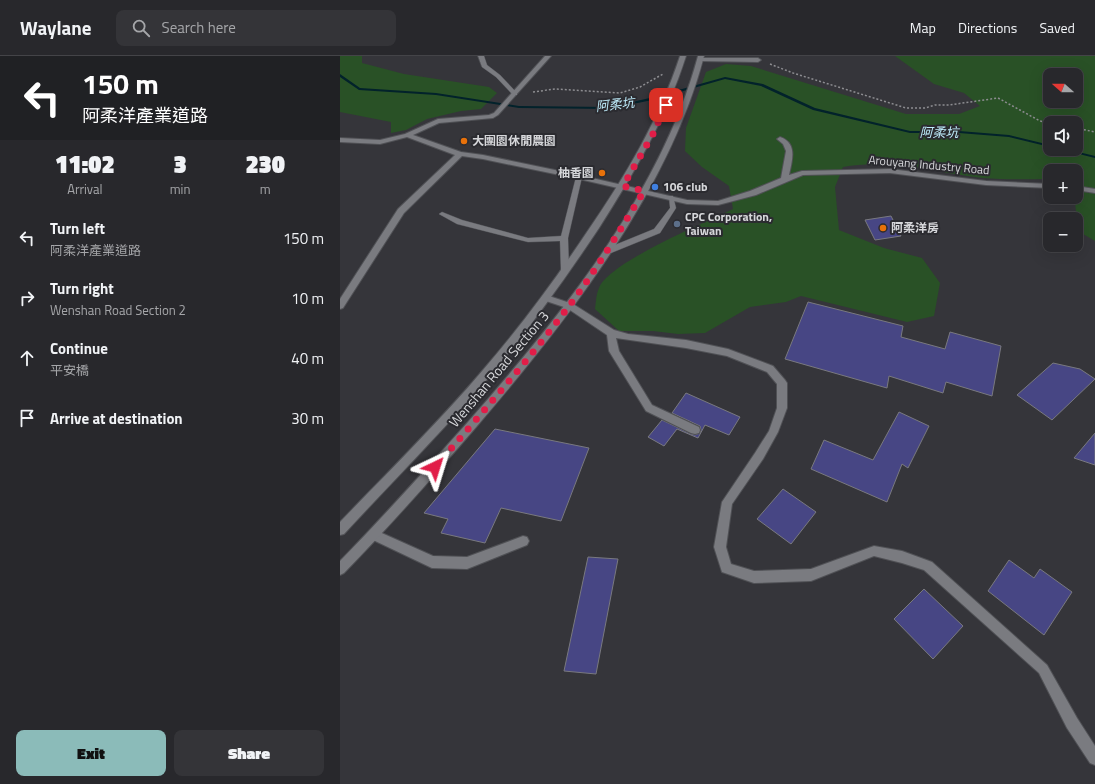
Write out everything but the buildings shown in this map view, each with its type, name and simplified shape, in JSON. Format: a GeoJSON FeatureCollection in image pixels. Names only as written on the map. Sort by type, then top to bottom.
{"type":"FeatureCollection","features":[{"type":"Feature","properties":{"kind":"street"},"geometry":{"type":"LineString","coordinates":[[340,140],[380,142],[407,136],[438,121],[490,117],[496,114],[548,56]]}},
{"type":"Feature","properties":{"kind":"street","name":"Wenshan Road Section 3"},"geometry":{"type":"LineString","coordinates":[[340,530],[469,393],[566,271],[623,186],[653,134],[679,71],[683,56]]}},
{"type":"Feature","properties":{"kind":"street"},"geometry":{"type":"LineString","coordinates":[[700,57],[758,60]]}},
{"type":"Feature","properties":{"kind":"street","name":"Wenshan Road Section 3"},"geometry":{"type":"LineString","coordinates":[[340,569],[374,535],[495,398],[570,306],[608,251],[644,191],[675,131],[691,92],[700,57]]}},
{"type":"Feature","properties":{"kind":"street","name":"Arouyang Industry Road"},"geometry":{"type":"LineString","coordinates":[[407,136],[460,154],[483,157],[579,176],[688,202],[718,203],[753,193],[784,178],[802,173],[890,171],[986,183],[1043,186]]}},
{"type":"Feature","properties":{"kind":"street"},"geometry":{"type":"LineString","coordinates":[[780,138],[787,142],[791,149],[784,178]]}},
{"type":"Feature","properties":{"kind":"street"},"geometry":{"type":"LineString","coordinates":[[340,306],[402,211],[460,154]]}},
{"type":"Feature","properties":{"kind":"street"},"geometry":{"type":"LineString","coordinates":[[1083,189],[1095,191]]}},
{"type":"Feature","properties":{"kind":"street"},"geometry":{"type":"LineString","coordinates":[[546,298],[570,306],[611,333],[628,337],[686,344],[728,353],[770,369],[782,383],[782,408],[773,432],[759,456],[727,502],[720,547],[726,568],[754,577],[811,575],[874,551],[902,557],[928,566],[1043,669],[1072,722],[1095,758]]}},
{"type":"Feature","properties":{"kind":"street"},"geometry":{"type":"LineString","coordinates":[[611,333],[614,351],[649,408],[695,430]]}},
{"type":"Feature","properties":{"kind":"street"},"geometry":{"type":"LineString","coordinates":[[374,535],[432,562],[467,563],[522,541]]}},
{"type":"Feature","properties":{"kind":"lane"},"geometry":{"type":"LineString","coordinates":[[481,56],[484,66],[498,76],[515,94]]}},
{"type":"Feature","properties":{"kind":"lane"},"geometry":{"type":"LineString","coordinates":[[566,271],[564,238],[579,176]]}},
{"type":"Feature","properties":{"kind":"lane"},"geometry":{"type":"LineString","coordinates":[[608,251],[657,231],[673,208],[671,198]]}},
{"type":"Feature","properties":{"kind":"lane"},"geometry":{"type":"LineString","coordinates":[[442,214],[460,222],[528,240],[564,238]]}},
{"type":"Feature","properties":{"kind":"path"},"geometry":{"type":"LineString","coordinates":[[758,60],[793,73],[906,108],[925,108],[935,105],[949,105],[998,98],[1043,122]]}},
{"type":"Feature","properties":{"kind":"path"},"geometry":{"type":"LineString","coordinates":[[515,94],[555,89],[620,93],[640,87],[659,75],[679,71]]}},
{"type":"Feature","properties":{"kind":"path"},"geometry":{"type":"LineString","coordinates":[[1083,129],[1095,132]]}},
{"type":"Feature","properties":{"kind":"green space"},"geometry":{"type":"Polygon","coordinates":[[[340,56],[362,56],[362,63],[404,74],[489,87],[497,93],[481,109],[461,111],[427,119],[406,130],[391,133],[391,122],[340,112],[340,56]]]}},
{"type":"Feature","properties":{"kind":"green space"},"geometry":{"type":"Polygon","coordinates":[[[895,56],[1095,56],[1095,241],[1083,234],[1083,212],[1076,212],[1075,204],[1083,204],[1083,164],[1043,164],[1043,179],[983,178],[895,165],[878,164],[843,167],[835,187],[839,230],[884,248],[922,258],[940,283],[934,316],[907,322],[801,296],[786,302],[750,307],[705,333],[678,334],[653,331],[619,331],[595,309],[599,288],[606,278],[620,267],[659,244],[733,209],[729,186],[702,167],[685,151],[686,128],[706,72],[726,64],[751,66],[906,114],[959,114],[980,106],[964,93],[934,84],[895,56]]]}},
{"type":"Feature","properties":{"kind":"waterway","name":"阿柔坑"},"geometry":{"type":"LineString","coordinates":[[340,75],[359,89],[436,94],[519,107],[609,108],[651,99],[725,78],[762,85],[814,109],[910,132],[959,132],[1009,136],[1043,144]]}},
{"type":"Feature","properties":{"kind":"waterway","name":"阿柔坑"},"geometry":{"type":"LineString","coordinates":[[1083,154],[1095,157]]}},
{"type":"Feature","properties":{"kind":"place","name":"大團園休閒農園"},"geometry":{"type":"Point","coordinates":[464,141]}},
{"type":"Feature","properties":{"kind":"place","name":"柚香園"},"geometry":{"type":"Point","coordinates":[602,173]}},
{"type":"Feature","properties":{"kind":"place","name":"106 club"},"geometry":{"type":"Point","coordinates":[655,187]}},
{"type":"Feature","properties":{"kind":"place","name":"CPC Corporation, Taiwan"},"geometry":{"type":"Point","coordinates":[677,224]}},
{"type":"Feature","properties":{"kind":"place","name":"阿柔洋房"},"geometry":{"type":"Point","coordinates":[883,228]}},
{"type":"Feature","properties":{"kind":"route"},"geometry":{"type":"LineString","coordinates":[[435,467],[495,398],[570,306],[611,246],[644,191],[623,186],[653,134],[666,105]]}}]}
